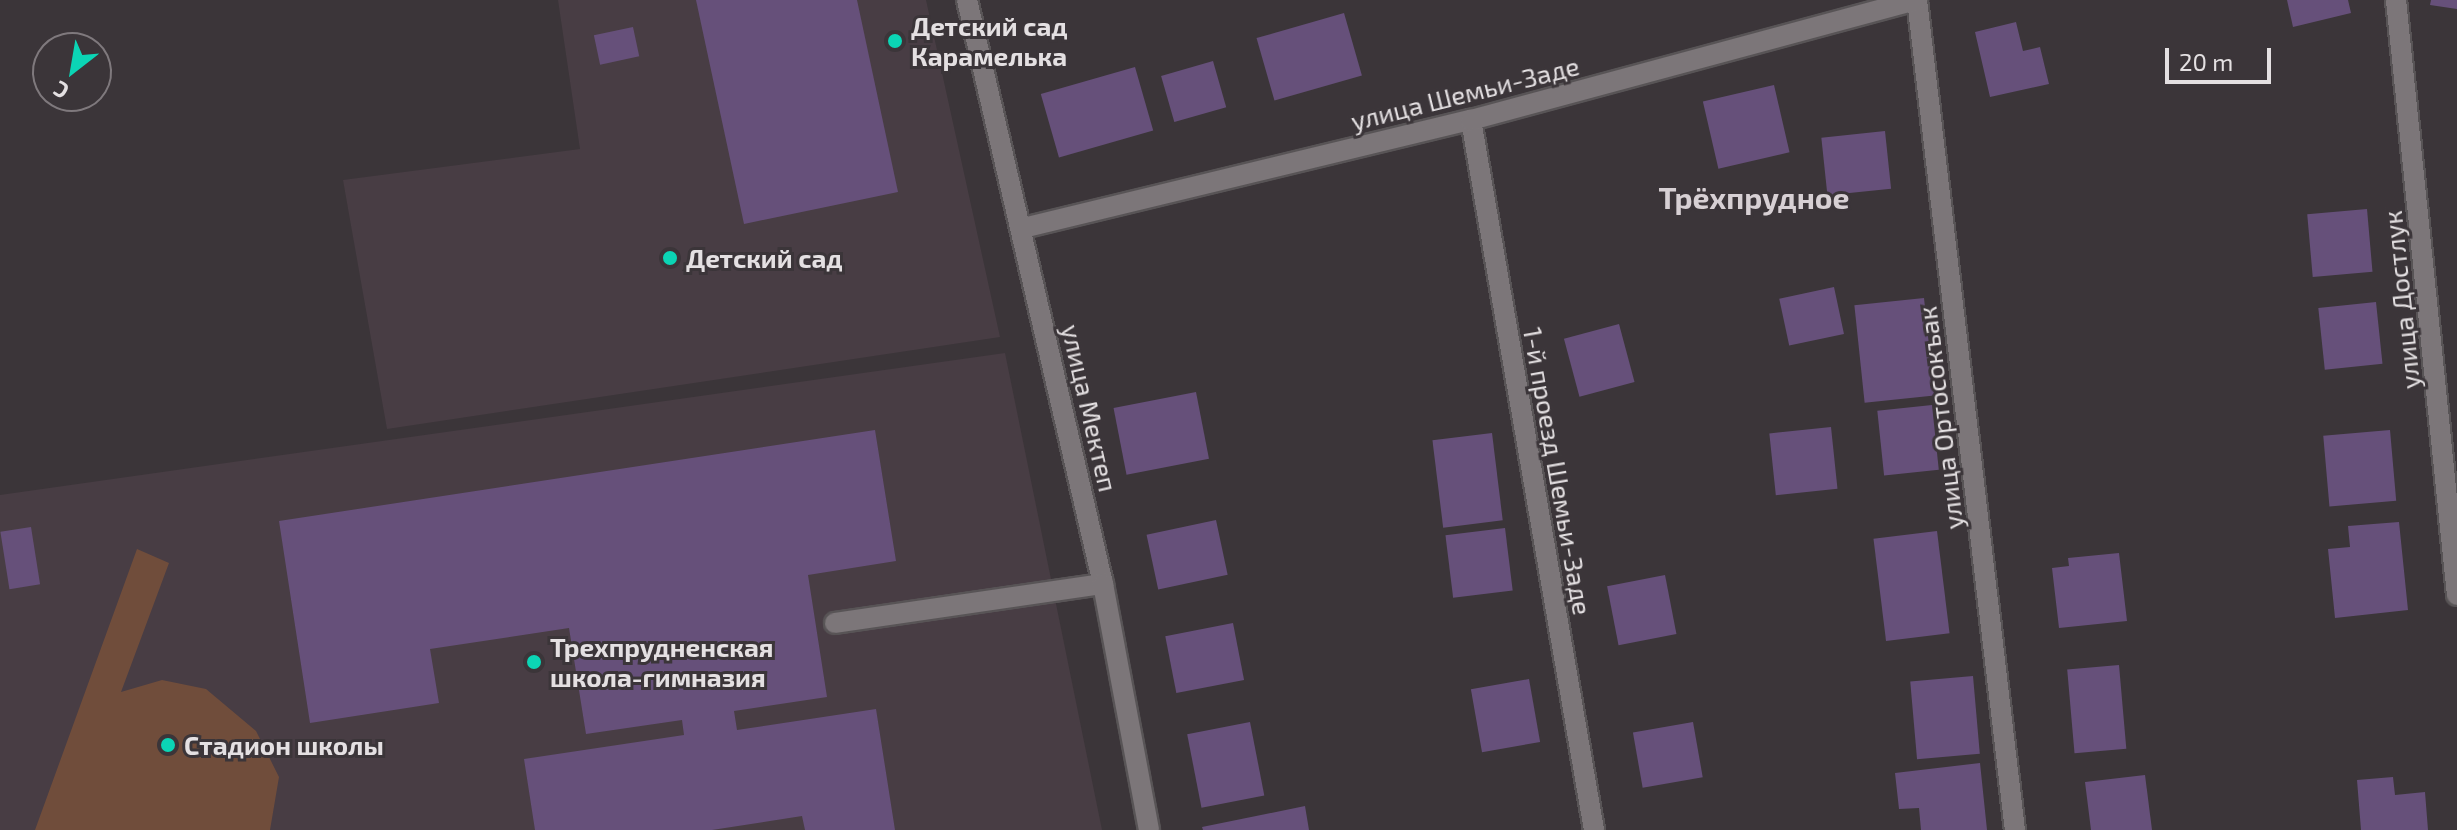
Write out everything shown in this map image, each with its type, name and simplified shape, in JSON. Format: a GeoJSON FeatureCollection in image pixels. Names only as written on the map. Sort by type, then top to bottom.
{"type":"FeatureCollection","features":[{"type":"Feature","properties":{"kind":"street","name":"улица Мектеп"},"geometry":{"type":"LineString","coordinates":[[967,0],[1023,228],[1103,584],[1149,830]]}},
{"type":"Feature","properties":{"kind":"street","name":"улица Шемьи-Заде"},"geometry":{"type":"LineString","coordinates":[[1023,228],[1471,120],[1917,0]]}},
{"type":"Feature","properties":{"kind":"street","name":"улица Ортосокъак"},"geometry":{"type":"LineString","coordinates":[[1917,0],[2015,830]]}},
{"type":"Feature","properties":{"kind":"street","name":"улица Достлук"},"geometry":{"type":"LineString","coordinates":[[2396,0],[2457,595]]}},
{"type":"Feature","properties":{"kind":"street","name":"1-й проезд Шемьи-Заде"},"geometry":{"type":"LineString","coordinates":[[1471,120],[1594,830]]}},
{"type":"Feature","properties":{"kind":"street"},"geometry":{"type":"LineString","coordinates":[[835,623],[1103,584]]}},
{"type":"Feature","properties":{"kind":"shaded area","name":"Детский сад"},"geometry":{"type":"Polygon","coordinates":[[[558,0],[926,0],[1000,337],[387,429],[343,180],[580,149],[558,0]]]}},
{"type":"Feature","properties":{"kind":"shaded area","name":"Трехпрудненская школа-гимназия"},"geometry":{"type":"Polygon","coordinates":[[[1005,353],[1102,830],[0,830],[0,495],[1005,353]]]}},
{"type":"Feature","properties":{"kind":"shaded area","name":"Стадион школы"},"geometry":{"type":"Polygon","coordinates":[[[137,549],[169,563],[121,692],[162,680],[206,689],[256,731],[279,777],[270,830],[35,830],[137,549]]]}},
{"type":"Feature","properties":{"kind":"building","name":"Детский сад Карамелька"},"geometry":{"type":"Polygon","coordinates":[[[696,0],[857,0],[898,192],[744,224],[696,0]]]}},
{"type":"Feature","properties":{"kind":"building"},"geometry":{"type":"Polygon","coordinates":[[[2287,0],[2348,0],[2351,13],[2293,27],[2287,0]]]}},
{"type":"Feature","properties":{"kind":"building"},"geometry":{"type":"Polygon","coordinates":[[[2431,0],[2457,0],[2457,9],[2430,5],[2431,0]]]}},
{"type":"Feature","properties":{"kind":"building"},"geometry":{"type":"Polygon","coordinates":[[[1344,13],[1362,75],[1274,101],[1257,38],[1344,13]]]}},
{"type":"Feature","properties":{"kind":"building"},"geometry":{"type":"Polygon","coordinates":[[[2016,22],[2023,51],[2040,47],[2049,84],[1990,97],[1975,32],[2016,22]]]}},
{"type":"Feature","properties":{"kind":"building"},"geometry":{"type":"Polygon","coordinates":[[[633,27],[639,56],[600,65],[594,35],[633,27]]]}},
{"type":"Feature","properties":{"kind":"building"},"geometry":{"type":"Polygon","coordinates":[[[1213,61],[1226,107],[1174,122],[1161,76],[1213,61]]]}},
{"type":"Feature","properties":{"kind":"building"},"geometry":{"type":"Polygon","coordinates":[[[1135,67],[1153,130],[1059,157],[1041,94],[1135,67]]]}},
{"type":"Feature","properties":{"kind":"building"},"geometry":{"type":"Polygon","coordinates":[[[1774,85],[1790,152],[1718,169],[1703,101],[1774,85]]]}},
{"type":"Feature","properties":{"kind":"building"},"geometry":{"type":"Polygon","coordinates":[[[1885,131],[1891,189],[1827,195],[1821,138],[1885,131]]]}},
{"type":"Feature","properties":{"kind":"building"},"geometry":{"type":"Polygon","coordinates":[[[2367,209],[2372,272],[2313,277],[2307,214],[2367,209]]]}},
{"type":"Feature","properties":{"kind":"building"},"geometry":{"type":"Polygon","coordinates":[[[1834,287],[1844,334],[1789,346],[1779,299],[1834,287]]]}},
{"type":"Feature","properties":{"kind":"building"},"geometry":{"type":"Polygon","coordinates":[[[1924,298],[1934,395],[1865,403],[1854,305],[1924,298]]]}},
{"type":"Feature","properties":{"kind":"building"},"geometry":{"type":"Polygon","coordinates":[[[2376,302],[2382,364],[2325,370],[2318,308],[2376,302]]]}},
{"type":"Feature","properties":{"kind":"building"},"geometry":{"type":"Polygon","coordinates":[[[1619,324],[1635,382],[1579,397],[1564,339],[1619,324]]]}},
{"type":"Feature","properties":{"kind":"building"},"geometry":{"type":"Polygon","coordinates":[[[1196,392],[1209,459],[1127,475],[1114,408],[1196,392]]]}},
{"type":"Feature","properties":{"kind":"building"},"geometry":{"type":"Polygon","coordinates":[[[1932,405],[1939,470],[1884,475],[1877,411],[1932,405]]]}},
{"type":"Feature","properties":{"kind":"building"},"geometry":{"type":"Polygon","coordinates":[[[1831,427],[1837,489],[1776,495],[1769,433],[1831,427]]]}},
{"type":"Feature","properties":{"kind":"building","name":"Трехпрудненская школа-гимназия"},"geometry":{"type":"Polygon","coordinates":[[[875,430],[896,561],[808,575],[827,697],[734,711],[737,730],[876,709],[895,830],[805,830],[802,816],[712,830],[535,830],[524,759],[684,735],[682,720],[586,734],[569,628],[430,649],[439,703],[310,723],[279,521],[875,430]]]}},
{"type":"Feature","properties":{"kind":"building"},"geometry":{"type":"Polygon","coordinates":[[[2390,430],[2396,501],[2329,507],[2323,436],[2390,430]]]}},
{"type":"Feature","properties":{"kind":"building"},"geometry":{"type":"Polygon","coordinates":[[[1492,433],[1503,520],[1443,528],[1432,440],[1492,433]]]}},
{"type":"Feature","properties":{"kind":"building"},"geometry":{"type":"Polygon","coordinates":[[[1216,520],[1228,575],[1158,590],[1147,535],[1216,520]]]}},
{"type":"Feature","properties":{"kind":"building"},"geometry":{"type":"Polygon","coordinates":[[[2399,522],[2408,610],[2335,618],[2328,549],[2350,547],[2348,526],[2399,522]]]}},
{"type":"Feature","properties":{"kind":"building"},"geometry":{"type":"Polygon","coordinates":[[[31,527],[40,584],[9,589],[0,532],[31,527]]]}},
{"type":"Feature","properties":{"kind":"building"},"geometry":{"type":"Polygon","coordinates":[[[1505,528],[1513,591],[1453,598],[1445,535],[1505,528]]]}},
{"type":"Feature","properties":{"kind":"building"},"geometry":{"type":"Polygon","coordinates":[[[1937,531],[1950,633],[1886,641],[1873,539],[1937,531]]]}},
{"type":"Feature","properties":{"kind":"building"},"geometry":{"type":"Polygon","coordinates":[[[2119,553],[2127,621],[2059,628],[2052,568],[2069,566],[2068,558],[2119,553]]]}},
{"type":"Feature","properties":{"kind":"building"},"geometry":{"type":"Polygon","coordinates":[[[1665,575],[1676,634],[1619,645],[1607,586],[1665,575]]]}},
{"type":"Feature","properties":{"kind":"building"},"geometry":{"type":"Polygon","coordinates":[[[1233,623],[1244,680],[1176,693],[1165,636],[1233,623]]]}},
{"type":"Feature","properties":{"kind":"building"},"geometry":{"type":"Polygon","coordinates":[[[2119,665],[2126,749],[2075,753],[2067,670],[2119,665]]]}},
{"type":"Feature","properties":{"kind":"building"},"geometry":{"type":"Polygon","coordinates":[[[1973,676],[1980,754],[1917,759],[1910,681],[1973,676]]]}},
{"type":"Feature","properties":{"kind":"building"},"geometry":{"type":"Polygon","coordinates":[[[1529,679],[1540,742],[1482,752],[1471,689],[1529,679]]]}},
{"type":"Feature","properties":{"kind":"building"},"geometry":{"type":"Polygon","coordinates":[[[1250,722],[1264,796],[1201,808],[1187,734],[1250,722]]]}},
{"type":"Feature","properties":{"kind":"building"},"geometry":{"type":"Polygon","coordinates":[[[1693,722],[1703,777],[1643,788],[1633,733],[1693,722]]]}},
{"type":"Feature","properties":{"kind":"building"},"geometry":{"type":"Polygon","coordinates":[[[1980,763],[1987,830],[1921,830],[1919,808],[1899,809],[1895,773],[1980,763]]]}},
{"type":"Feature","properties":{"kind":"building"},"geometry":{"type":"Polygon","coordinates":[[[2145,775],[2152,830],[2091,830],[2085,782],[2145,775]]]}},
{"type":"Feature","properties":{"kind":"building"},"geometry":{"type":"Polygon","coordinates":[[[2393,777],[2395,795],[2425,792],[2428,830],[2361,830],[2357,780],[2393,777]]]}},
{"type":"Feature","properties":{"kind":"building"},"geometry":{"type":"Polygon","coordinates":[[[1305,806],[1309,830],[1203,830],[1202,827],[1305,806]]]}},
{"type":"Feature","properties":{"kind":"place","name":"Детский сад Карамелька"},"geometry":{"type":"Point","coordinates":[895,41]}},
{"type":"Feature","properties":{"kind":"place","name":"Детский сад"},"geometry":{"type":"Point","coordinates":[670,258]}},
{"type":"Feature","properties":{"kind":"place","name":"Трехпрудненская школа-гимназия"},"geometry":{"type":"Point","coordinates":[534,662]}},
{"type":"Feature","properties":{"kind":"place","name":"Стадион школы"},"geometry":{"type":"Point","coordinates":[168,745]}},
{"type":"Feature","properties":{"kind":"district","name":"Трёхпрудное"},"geometry":{"type":"Point","coordinates":[1754,197]}}]}
